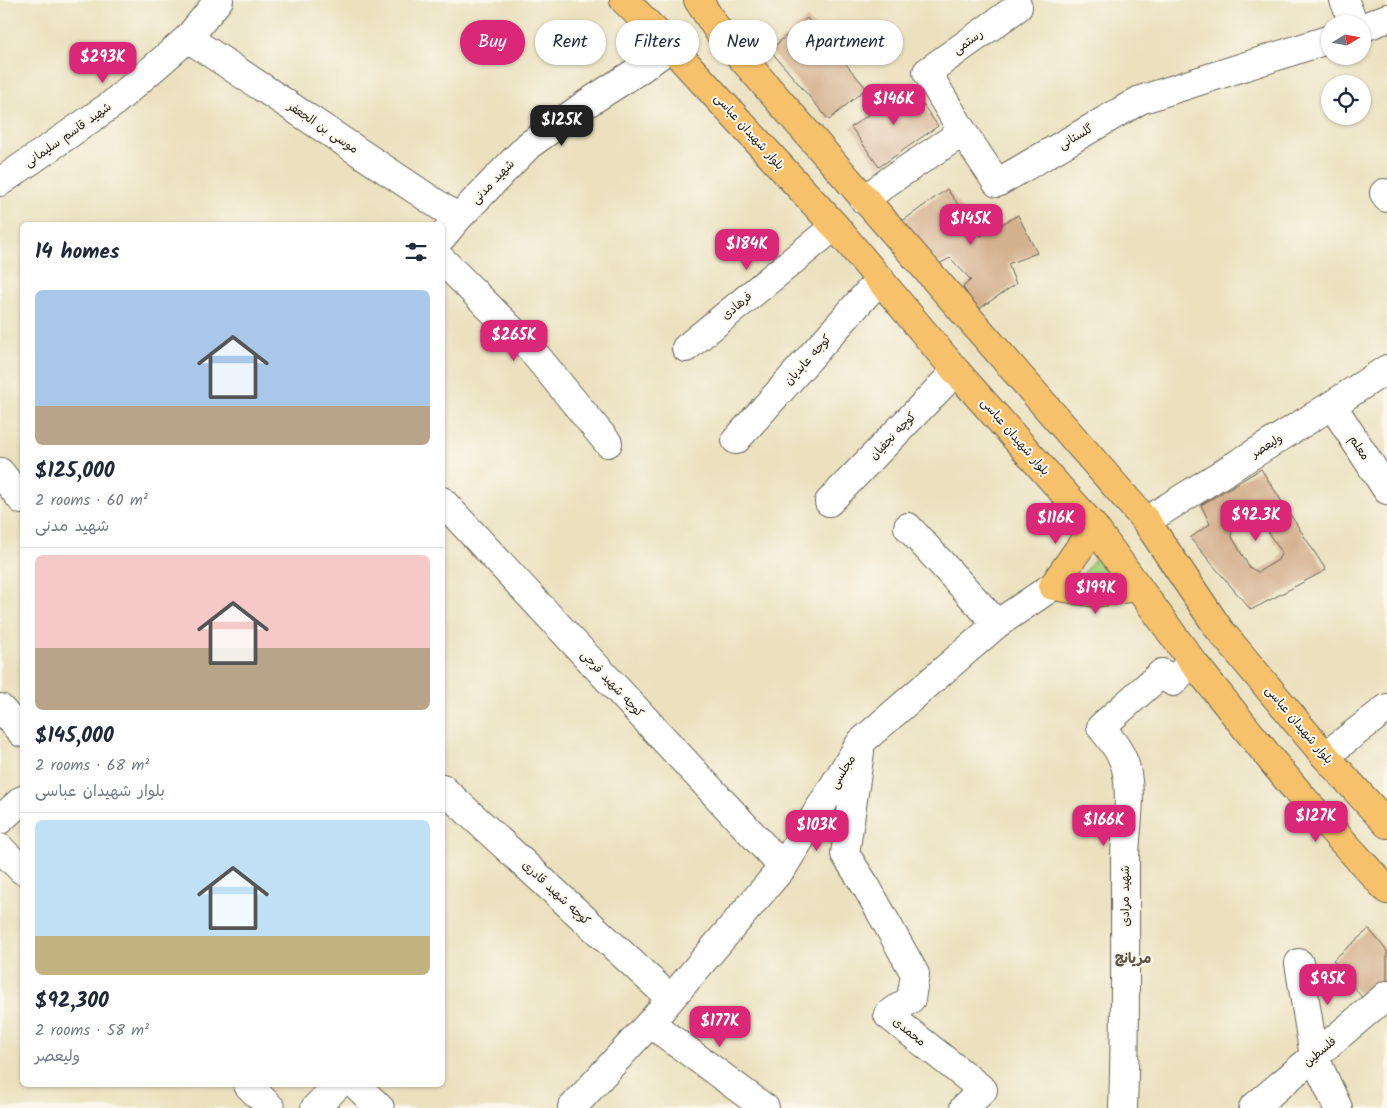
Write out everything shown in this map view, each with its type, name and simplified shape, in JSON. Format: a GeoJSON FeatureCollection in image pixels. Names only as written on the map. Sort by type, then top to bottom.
{"type":"FeatureCollection","features":[{"type":"Feature","properties":{"kind":"main road","name":"بلوار شهیدان عباسی"},"geometry":{"type":"LineString","coordinates":[[624,0],[644,20]]}},
{"type":"Feature","properties":{"kind":"main road","name":"بلوار شهیدان عباسی"},"geometry":{"type":"LineString","coordinates":[[698,0],[719,32],[1146,521],[1219,629],[1325,756],[1387,824]]}},
{"type":"Feature","properties":{"kind":"main road","name":"بلوار شهیدان عباسی"},"geometry":{"type":"LineString","coordinates":[[687,65],[835,226],[956,371],[1094,527],[1192,661],[1303,798],[1387,890]]}},
{"type":"Feature","properties":{"kind":"main road"},"geometry":{"type":"LineString","coordinates":[[1094,527],[1054,586],[1095,593],[1138,587]]}},
{"type":"Feature","properties":{"kind":"street","name":"شهید قاسم سلیمانی"},"geometry":{"type":"LineString","coordinates":[[0,182],[111,105],[188,38],[219,0]]}},
{"type":"Feature","properties":{"kind":"street"},"geometry":{"type":"LineString","coordinates":[[1344,0],[1350,15]]}},
{"type":"Feature","properties":{"kind":"street","name":"رستمی"},"geometry":{"type":"LineString","coordinates":[[963,132],[927,72],[1018,7]]}},
{"type":"Feature","properties":{"kind":"street"},"geometry":{"type":"LineString","coordinates":[[1371,24],[1387,18]]}},
{"type":"Feature","properties":{"kind":"street","name":"موسی بن الجعفر"},"geometry":{"type":"LineString","coordinates":[[188,38],[443,222]]}},
{"type":"Feature","properties":{"kind":"street","name":"گلستانی"},"geometry":{"type":"LineString","coordinates":[[963,132],[998,183],[1140,100],[1321,42]]}},
{"type":"Feature","properties":{"kind":"street","name":"شهید مدنی"},"geometry":{"type":"LineString","coordinates":[[450,227],[529,145],[586,104],[646,65]]}},
{"type":"Feature","properties":{"kind":"street"},"geometry":{"type":"LineString","coordinates":[[864,200],[916,162],[963,132]]}},
{"type":"Feature","properties":{"kind":"street","name":"فرهادی"},"geometry":{"type":"LineString","coordinates":[[686,348],[835,226]]}},
{"type":"Feature","properties":{"kind":"street"},"geometry":{"type":"LineString","coordinates":[[445,263],[529,347],[608,443]]}},
{"type":"Feature","properties":{"kind":"street","name":"کوجه عابدیان"},"geometry":{"type":"LineString","coordinates":[[736,440],[880,279]]}},
{"type":"Feature","properties":{"kind":"street","name":"ولیعصر"},"geometry":{"type":"LineString","coordinates":[[1146,521],[1332,406],[1387,369]]}},
{"type":"Feature","properties":{"kind":"street","name":"کوچه نجفیان"},"geometry":{"type":"LineString","coordinates":[[829,502],[956,371]]}},
{"type":"Feature","properties":{"kind":"street","name":"معلم"},"geometry":{"type":"LineString","coordinates":[[1332,406],[1387,490]]}},
{"type":"Feature","properties":{"kind":"street"},"geometry":{"type":"LineString","coordinates":[[0,472],[20,497]]}},
{"type":"Feature","properties":{"kind":"street","name":"کوچه شهید فرجی"},"geometry":{"type":"LineString","coordinates":[[445,504],[783,867]]}},
{"type":"Feature","properties":{"kind":"street"},"geometry":{"type":"LineString","coordinates":[[908,527],[997,624]]}},
{"type":"Feature","properties":{"kind":"street","name":"مجلسی"},"geometry":{"type":"LineString","coordinates":[[572,1108],[650,1023],[783,867],[861,742],[997,624],[1054,586]]}},
{"type":"Feature","properties":{"kind":"street","name":"شهید مرادی"},"geometry":{"type":"LineString","coordinates":[[1123,1108],[1126,1023],[1125,857],[1130,796],[1126,768],[1118,750],[1101,727],[1162,673],[1173,682],[1192,661]]}},
{"type":"Feature","properties":{"kind":"street"},"geometry":{"type":"LineString","coordinates":[[0,708],[20,731]]}},
{"type":"Feature","properties":{"kind":"street"},"geometry":{"type":"LineString","coordinates":[[1325,756],[1387,708]]}},
{"type":"Feature","properties":{"kind":"street","name":"محمدی"},"geometry":{"type":"LineString","coordinates":[[861,742],[845,854],[867,888],[915,974],[911,999],[888,1014],[983,1090],[964,1108]]}},
{"type":"Feature","properties":{"kind":"street","name":"کوچه شهید قادری"},"geometry":{"type":"LineString","coordinates":[[445,791],[670,998]]}},
{"type":"Feature","properties":{"kind":"street"},"geometry":{"type":"LineString","coordinates":[[0,820],[20,802]]}},
{"type":"Feature","properties":{"kind":"street"},"geometry":{"type":"LineString","coordinates":[[0,848],[20,868]]}},
{"type":"Feature","properties":{"kind":"street"},"geometry":{"type":"LineString","coordinates":[[1299,963],[1314,1056],[1338,1108]]}},
{"type":"Feature","properties":{"kind":"street","name":"فلسطین"},"geometry":{"type":"LineString","coordinates":[[1253,1108],[1387,995]]}},
{"type":"Feature","properties":{"kind":"street"},"geometry":{"type":"LineString","coordinates":[[650,1023],[766,1108]]}},
{"type":"Feature","properties":{"kind":"street"},"geometry":{"type":"LineString","coordinates":[[250,1087],[271,1108]]}},
{"type":"Feature","properties":{"kind":"street"},"geometry":{"type":"LineString","coordinates":[[315,1108],[336,1087]]}},
{"type":"Feature","properties":{"kind":"street"},"geometry":{"type":"LineString","coordinates":[[358,1087],[380,1108]]}},
{"type":"Feature","properties":{"kind":"green space"},"geometry":{"type":"Polygon","coordinates":[[[1099,553],[1115,574],[1082,576],[1099,553]]]}},
{"type":"Feature","properties":{"kind":"building"},"geometry":{"type":"Polygon","coordinates":[[[787,35],[787,65],[847,65],[866,88],[829,120],[777,58],[777,44],[787,35]]]}},
{"type":"Feature","properties":{"kind":"building"},"geometry":{"type":"Polygon","coordinates":[[[910,86],[938,126],[879,167],[851,127],[910,86]]]}},
{"type":"Feature","properties":{"kind":"building"},"geometry":{"type":"Polygon","coordinates":[[[947,189],[981,236],[1018,215],[1037,253],[1008,264],[1016,284],[977,310],[963,287],[971,280],[950,258],[939,264],[901,222],[947,189]]]}},
{"type":"Feature","properties":{"kind":"building"},"geometry":{"type":"Polygon","coordinates":[[[1261,469],[1326,570],[1251,610],[1190,538],[1210,524],[1201,505],[1261,469]],[[1255,516],[1234,527],[1231,535],[1249,567],[1258,572],[1278,560],[1282,552],[1271,537],[1262,519],[1255,516]]]}},
{"type":"Feature","properties":{"kind":"building"},"geometry":{"type":"Polygon","coordinates":[[[1369,929],[1387,951],[1387,995],[1371,1009],[1333,960],[1369,929]]]}},
{"type":"Feature","properties":{"kind":"district","name":"مریانج"},"geometry":{"type":"Point","coordinates":[1133,959]}}]}
